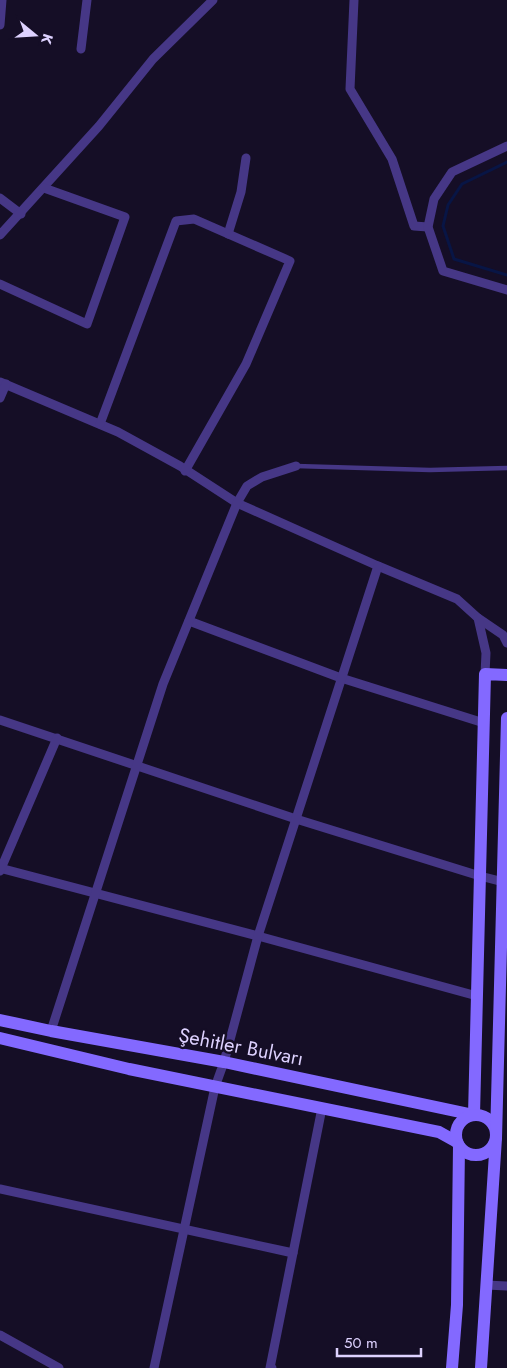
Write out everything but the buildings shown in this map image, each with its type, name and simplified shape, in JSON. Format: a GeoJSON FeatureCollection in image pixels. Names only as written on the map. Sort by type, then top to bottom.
{"type":"FeatureCollection","features":[{"type":"Feature","properties":{"kind":"main road"},"geometry":{"type":"LineString","coordinates":[[452,1368],[457,1305],[457,1128],[466,1118],[474,1115],[485,674],[507,675]]}},
{"type":"Feature","properties":{"kind":"main road"},"geometry":{"type":"LineString","coordinates":[[481,1368],[496,1138],[502,1105],[507,718]]}},
{"type":"Feature","properties":{"kind":"main road","name":"Şehitler Bulvarı"},"geometry":{"type":"LineString","coordinates":[[0,1020],[50,1031],[224,1062],[481,1116],[493,1124],[496,1130],[496,1138]]}},
{"type":"Feature","properties":{"kind":"main road"},"geometry":{"type":"LineString","coordinates":[[0,1038],[129,1069],[439,1132],[458,1144],[470,1155],[477,1156],[490,1150],[496,1138]]}},
{"type":"Feature","properties":{"kind":"street"},"geometry":{"type":"LineString","coordinates":[[0,25],[2,0]]}},
{"type":"Feature","properties":{"kind":"street"},"geometry":{"type":"LineString","coordinates":[[81,49],[87,0]]}},
{"type":"Feature","properties":{"kind":"street"},"geometry":{"type":"LineString","coordinates":[[0,235],[99,126],[153,59],[213,0]]}},
{"type":"Feature","properties":{"kind":"street"},"geometry":{"type":"LineString","coordinates":[[354,0],[350,89],[392,159],[414,226],[428,227]]}},
{"type":"Feature","properties":{"kind":"street"},"geometry":{"type":"LineString","coordinates":[[507,146],[452,172],[434,200],[428,227],[443,271],[507,290]]}},
{"type":"Feature","properties":{"kind":"street"},"geometry":{"type":"LineString","coordinates":[[228,234],[242,192],[246,158]]}},
{"type":"Feature","properties":{"kind":"street"},"geometry":{"type":"LineString","coordinates":[[0,284],[87,324],[125,217],[44,188]]}},
{"type":"Feature","properties":{"kind":"street"},"geometry":{"type":"LineString","coordinates":[[0,198],[21,214]]}},
{"type":"Feature","properties":{"kind":"street"},"geometry":{"type":"LineString","coordinates":[[100,424],[176,221],[194,219],[290,261],[246,364],[186,471]]}},
{"type":"Feature","properties":{"kind":"street"},"geometry":{"type":"LineString","coordinates":[[0,398],[3,383],[118,432],[237,503],[456,599],[503,636],[507,643]]}},
{"type":"Feature","properties":{"kind":"street"},"geometry":{"type":"LineString","coordinates":[[50,1031],[163,684],[237,503],[247,486],[262,477],[296,466]]}},
{"type":"Feature","properties":{"kind":"street"},"geometry":{"type":"LineString","coordinates":[[154,1368],[215,1087],[224,1062],[258,936],[378,566]]}},
{"type":"Feature","properties":{"kind":"street"},"geometry":{"type":"LineString","coordinates":[[478,618],[486,653],[485,674]]}},
{"type":"Feature","properties":{"kind":"street"},"geometry":{"type":"LineString","coordinates":[[189,622],[341,678],[484,723]]}},
{"type":"Feature","properties":{"kind":"street"},"geometry":{"type":"LineString","coordinates":[[0,720],[296,819],[505,882]]}},
{"type":"Feature","properties":{"kind":"street"},"geometry":{"type":"LineString","coordinates":[[57,738],[0,869],[258,936],[477,996]]}},
{"type":"Feature","properties":{"kind":"street"},"geometry":{"type":"LineString","coordinates":[[272,1368],[270,1368],[322,1108]]}},
{"type":"Feature","properties":{"kind":"street"},"geometry":{"type":"LineString","coordinates":[[0,1188],[293,1253]]}},
{"type":"Feature","properties":{"kind":"street"},"geometry":{"type":"LineString","coordinates":[[486,1285],[507,1286]]}},
{"type":"Feature","properties":{"kind":"street"},"geometry":{"type":"LineString","coordinates":[[0,1335],[59,1368]]}},
{"type":"Feature","properties":{"kind":"lane"},"geometry":{"type":"LineString","coordinates":[[296,466],[430,470],[507,468]]}},
{"type":"Feature","properties":{"kind":"waterway"},"geometry":{"type":"LineString","coordinates":[[507,162],[462,184],[448,205],[443,226],[454,259],[507,275]]}}]}
